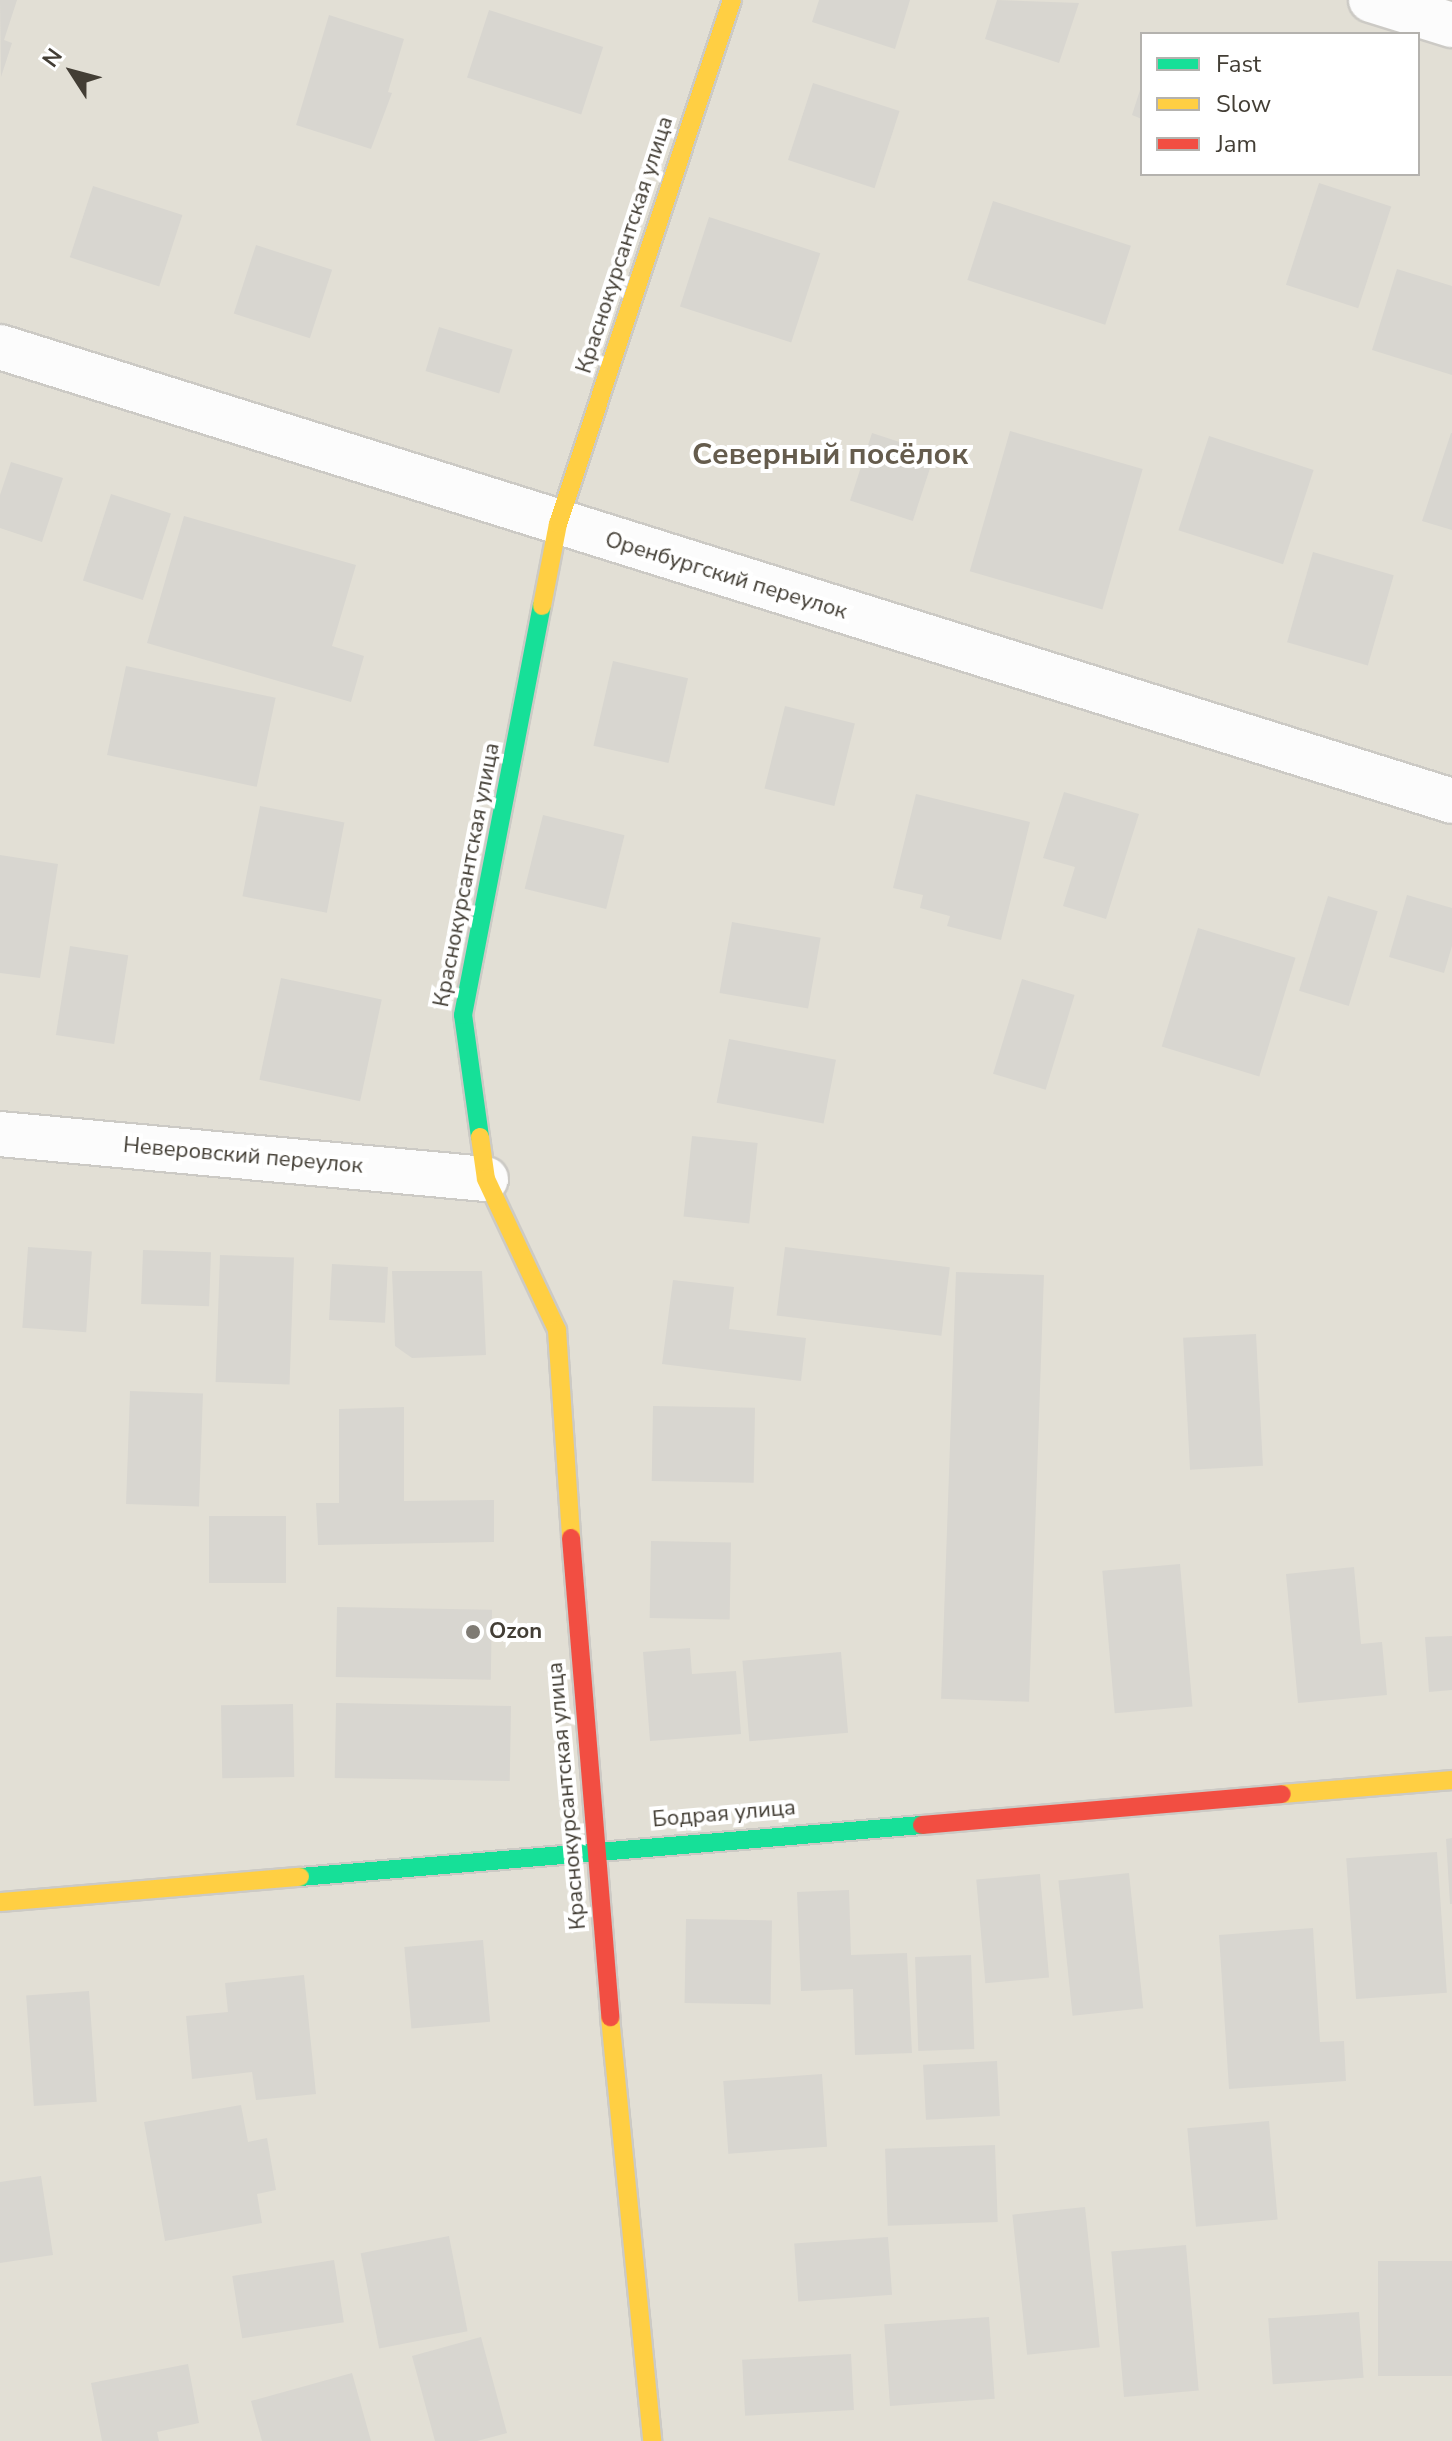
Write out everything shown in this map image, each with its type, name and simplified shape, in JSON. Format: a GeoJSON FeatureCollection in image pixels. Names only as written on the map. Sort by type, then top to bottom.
{"type":"FeatureCollection","features":[{"type":"Feature","properties":{"kind":"street","name":"Краснокурсантская улица"},"geometry":{"type":"LineString","coordinates":[[652,2441],[593,1849],[557,1330],[486,1179],[463,1015],[558,524],[732,0]]}},
{"type":"Feature","properties":{"kind":"street"},"geometry":{"type":"LineString","coordinates":[[1371,0],[1452,25]]}},
{"type":"Feature","properties":{"kind":"street","name":"Оренбургский переулок"},"geometry":{"type":"LineString","coordinates":[[0,347],[558,524],[1452,801]]}},
{"type":"Feature","properties":{"kind":"street","name":"Неверовский переулок"},"geometry":{"type":"LineString","coordinates":[[0,1134],[486,1179]]}},
{"type":"Feature","properties":{"kind":"street","name":"Бодрая улица"},"geometry":{"type":"LineString","coordinates":[[0,1902],[593,1849],[1452,1780]]}},
{"type":"Feature","properties":{"kind":"shaded area"},"geometry":{"type":"Polygon","coordinates":[[[0,0],[1452,0],[1452,2441],[0,2441],[0,0]]]}},
{"type":"Feature","properties":{"kind":"building"},"geometry":{"type":"Polygon","coordinates":[[[0,0],[17,0],[4,40],[12,43],[1,77],[0,0]]]}},
{"type":"Feature","properties":{"kind":"building"},"geometry":{"type":"Polygon","coordinates":[[[819,0],[910,0],[895,49],[812,22],[819,0]]]}},
{"type":"Feature","properties":{"kind":"building"},"geometry":{"type":"Polygon","coordinates":[[[997,0],[1079,3],[1059,63],[985,39],[997,0]]]}},
{"type":"Feature","properties":{"kind":"building"},"geometry":{"type":"Polygon","coordinates":[[[489,10],[603,47],[581,115],[467,78],[489,10]]]}},
{"type":"Feature","properties":{"kind":"building"},"geometry":{"type":"Polygon","coordinates":[[[329,15],[404,39],[388,92],[392,93],[371,149],[296,125],[329,15]]]}},
{"type":"Feature","properties":{"kind":"building"},"geometry":{"type":"Polygon","coordinates":[[[813,83],[900,111],[875,188],[788,160],[813,83]]]}},
{"type":"Feature","properties":{"kind":"building"},"geometry":{"type":"Polygon","coordinates":[[[1140,90],[1140,118],[1132,115],[1140,90]]]}},
{"type":"Feature","properties":{"kind":"building"},"geometry":{"type":"Polygon","coordinates":[[[1319,183],[1391,206],[1358,308],[1286,285],[1319,183]]]}},
{"type":"Feature","properties":{"kind":"building"},"geometry":{"type":"Polygon","coordinates":[[[93,186],[182,215],[159,286],[70,257],[93,186]]]}},
{"type":"Feature","properties":{"kind":"building"},"geometry":{"type":"Polygon","coordinates":[[[993,201],[1131,246],[1105,325],[967,280],[993,201]]]}},
{"type":"Feature","properties":{"kind":"building"},"geometry":{"type":"Polygon","coordinates":[[[709,217],[820,253],[791,343],[680,306],[709,217]]]}},
{"type":"Feature","properties":{"kind":"building"},"geometry":{"type":"Polygon","coordinates":[[[256,245],[332,270],[310,338],[234,313],[256,245]]]}},
{"type":"Feature","properties":{"kind":"building"},"geometry":{"type":"Polygon","coordinates":[[[1397,269],[1452,286],[1452,375],[1372,350],[1397,269]]]}},
{"type":"Feature","properties":{"kind":"building"},"geometry":{"type":"Polygon","coordinates":[[[439,327],[513,350],[499,394],[426,371],[439,327]]]}},
{"type":"Feature","properties":{"kind":"building"},"geometry":{"type":"Polygon","coordinates":[[[1010,431],[1143,469],[1102,609],[970,571],[1010,431]]]}},
{"type":"Feature","properties":{"kind":"building"},"geometry":{"type":"Polygon","coordinates":[[[872,433],[935,453],[913,521],[850,501],[872,433]]]}},
{"type":"Feature","properties":{"kind":"building"},"geometry":{"type":"Polygon","coordinates":[[[1452,433],[1452,530],[1422,521],[1452,433]]]}},
{"type":"Feature","properties":{"kind":"building"},"geometry":{"type":"Polygon","coordinates":[[[1209,436],[1314,470],[1283,564],[1178,530],[1209,436]]]}},
{"type":"Feature","properties":{"kind":"building"},"geometry":{"type":"Polygon","coordinates":[[[11,462],[63,478],[42,542],[0,528],[0,495],[11,462]]]}},
{"type":"Feature","properties":{"kind":"building"},"geometry":{"type":"Polygon","coordinates":[[[111,494],[171,513],[143,600],[83,581],[111,494]]]}},
{"type":"Feature","properties":{"kind":"building"},"geometry":{"type":"Polygon","coordinates":[[[184,516],[356,565],[332,646],[364,656],[351,702],[147,643],[184,516]]]}},
{"type":"Feature","properties":{"kind":"building"},"geometry":{"type":"Polygon","coordinates":[[[1313,552],[1394,575],[1368,666],[1287,642],[1313,552]]]}},
{"type":"Feature","properties":{"kind":"building"},"geometry":{"type":"Polygon","coordinates":[[[613,661],[688,678],[668,763],[593,746],[613,661]]]}},
{"type":"Feature","properties":{"kind":"building"},"geometry":{"type":"Polygon","coordinates":[[[126,666],[276,698],[257,787],[107,755],[126,666]]]}},
{"type":"Feature","properties":{"kind":"building"},"geometry":{"type":"Polygon","coordinates":[[[785,706],[855,723],[834,806],[764,788],[785,706]]]}},
{"type":"Feature","properties":{"kind":"building"},"geometry":{"type":"Polygon","coordinates":[[[1064,792],[1139,814],[1106,919],[1063,906],[1075,867],[1043,858],[1064,792]]]}},
{"type":"Feature","properties":{"kind":"building"},"geometry":{"type":"Polygon","coordinates":[[[916,794],[1030,822],[1001,940],[947,926],[950,916],[920,908],[923,895],[893,888],[916,794]]]}},
{"type":"Feature","properties":{"kind":"building"},"geometry":{"type":"Polygon","coordinates":[[[260,806],[344,822],[327,913],[242,896],[260,806]]]}},
{"type":"Feature","properties":{"kind":"building"},"geometry":{"type":"Polygon","coordinates":[[[543,815],[625,835],[606,909],[525,889],[543,815]]]}},
{"type":"Feature","properties":{"kind":"building"},"geometry":{"type":"Polygon","coordinates":[[[0,855],[58,864],[40,978],[0,973],[0,855]]]}},
{"type":"Feature","properties":{"kind":"building"},"geometry":{"type":"Polygon","coordinates":[[[1407,895],[1452,908],[1452,946],[1444,973],[1389,957],[1407,895]]]}},
{"type":"Feature","properties":{"kind":"building"},"geometry":{"type":"Polygon","coordinates":[[[1328,896],[1378,911],[1349,1006],[1299,991],[1328,896]]]}},
{"type":"Feature","properties":{"kind":"building"},"geometry":{"type":"Polygon","coordinates":[[[732,922],[821,938],[808,1009],[719,993],[732,922]]]}},
{"type":"Feature","properties":{"kind":"building"},"geometry":{"type":"Polygon","coordinates":[[[1198,928],[1296,958],[1259,1076],[1162,1047],[1198,928]]]}},
{"type":"Feature","properties":{"kind":"building"},"geometry":{"type":"Polygon","coordinates":[[[70,946],[128,955],[114,1044],[56,1035],[70,946]]]}},
{"type":"Feature","properties":{"kind":"building"},"geometry":{"type":"Polygon","coordinates":[[[281,978],[382,999],[360,1101],[259,1080],[281,978]]]}},
{"type":"Feature","properties":{"kind":"building"},"geometry":{"type":"Polygon","coordinates":[[[1022,979],[1075,995],[1046,1090],[993,1074],[1022,979]]]}},
{"type":"Feature","properties":{"kind":"building"},"geometry":{"type":"Polygon","coordinates":[[[729,1039],[836,1060],[824,1124],[717,1103],[729,1039]]]}},
{"type":"Feature","properties":{"kind":"building"},"geometry":{"type":"Polygon","coordinates":[[[692,1136],[758,1143],[749,1223],[684,1217],[692,1136]]]}},
{"type":"Feature","properties":{"kind":"building"},"geometry":{"type":"Polygon","coordinates":[[[28,1247],[92,1251],[86,1332],[22,1328],[28,1247]]]}},
{"type":"Feature","properties":{"kind":"building"},"geometry":{"type":"Polygon","coordinates":[[[785,1247],[950,1267],[941,1336],[777,1315],[785,1247]]]}},
{"type":"Feature","properties":{"kind":"building"},"geometry":{"type":"Polygon","coordinates":[[[143,1250],[211,1252],[209,1306],[141,1304],[143,1250]]]}},
{"type":"Feature","properties":{"kind":"building"},"geometry":{"type":"Polygon","coordinates":[[[220,1255],[294,1258],[290,1385],[216,1382],[220,1255]]]}},
{"type":"Feature","properties":{"kind":"building"},"geometry":{"type":"Polygon","coordinates":[[[332,1264],[388,1267],[385,1323],[329,1320],[332,1264]]]}},
{"type":"Feature","properties":{"kind":"building"},"geometry":{"type":"Polygon","coordinates":[[[392,1271],[482,1271],[486,1355],[412,1358],[395,1346],[392,1271]]]}},
{"type":"Feature","properties":{"kind":"building"},"geometry":{"type":"Polygon","coordinates":[[[956,1272],[1044,1275],[1029,1702],[941,1699],[956,1272]]]}},
{"type":"Feature","properties":{"kind":"building"},"geometry":{"type":"Polygon","coordinates":[[[673,1280],[734,1287],[729,1329],[806,1338],[801,1381],[662,1364],[673,1280]]]}},
{"type":"Feature","properties":{"kind":"building"},"geometry":{"type":"Polygon","coordinates":[[[1256,1334],[1263,1466],[1190,1470],[1183,1338],[1256,1334]]]}},
{"type":"Feature","properties":{"kind":"building"},"geometry":{"type":"Polygon","coordinates":[[[130,1391],[203,1394],[199,1506],[126,1504],[130,1391]]]}},
{"type":"Feature","properties":{"kind":"building"},"geometry":{"type":"Polygon","coordinates":[[[653,1406],[755,1408],[754,1483],[652,1481],[653,1406]]]}},
{"type":"Feature","properties":{"kind":"building"},"geometry":{"type":"Polygon","coordinates":[[[404,1407],[404,1501],[494,1500],[494,1542],[318,1545],[316,1503],[339,1503],[339,1409],[404,1407]]]}},
{"type":"Feature","properties":{"kind":"building"},"geometry":{"type":"Polygon","coordinates":[[[209,1516],[286,1516],[286,1583],[209,1583],[209,1516]]]}},
{"type":"Feature","properties":{"kind":"building"},"geometry":{"type":"Polygon","coordinates":[[[651,1541],[731,1542],[730,1619],[650,1618],[651,1541]]]}},
{"type":"Feature","properties":{"kind":"building"},"geometry":{"type":"Polygon","coordinates":[[[1180,1564],[1192,1706],[1115,1713],[1102,1571],[1180,1564]]]}},
{"type":"Feature","properties":{"kind":"building"},"geometry":{"type":"Polygon","coordinates":[[[1354,1567],[1361,1644],[1382,1642],[1387,1695],[1298,1703],[1286,1574],[1354,1567]]]}},
{"type":"Feature","properties":{"kind":"building"},"geometry":{"type":"Polygon","coordinates":[[[337,1607],[492,1610],[491,1680],[336,1677],[337,1607]]]}},
{"type":"Feature","properties":{"kind":"building"},"geometry":{"type":"Polygon","coordinates":[[[1452,1636],[1452,1690],[1429,1692],[1425,1637],[1452,1636]]]}},
{"type":"Feature","properties":{"kind":"building"},"geometry":{"type":"Polygon","coordinates":[[[690,1648],[692,1674],[736,1671],[741,1734],[650,1741],[643,1652],[690,1648]]]}},
{"type":"Feature","properties":{"kind":"building"},"geometry":{"type":"Polygon","coordinates":[[[841,1652],[848,1733],[749,1741],[742,1661],[841,1652]]]}},
{"type":"Feature","properties":{"kind":"building"},"geometry":{"type":"Polygon","coordinates":[[[336,1703],[511,1706],[510,1781],[335,1778],[336,1703]]]}},
{"type":"Feature","properties":{"kind":"building"},"geometry":{"type":"Polygon","coordinates":[[[293,1704],[294,1777],[222,1778],[221,1705],[293,1704]]]}},
{"type":"Feature","properties":{"kind":"building"},"geometry":{"type":"Polygon","coordinates":[[[1452,1838],[1452,1904],[1450,1904],[1446,1839],[1452,1838]]]}},
{"type":"Feature","properties":{"kind":"building"},"geometry":{"type":"Polygon","coordinates":[[[1437,1852],[1447,1993],[1356,1999],[1346,1858],[1437,1852]]]}},
{"type":"Feature","properties":{"kind":"building"},"geometry":{"type":"Polygon","coordinates":[[[1129,1873],[1143,2008],[1073,2016],[1058,1880],[1129,1873]]]}},
{"type":"Feature","properties":{"kind":"building"},"geometry":{"type":"Polygon","coordinates":[[[1040,1874],[1049,1978],[985,1983],[976,1880],[1040,1874]]]}},
{"type":"Feature","properties":{"kind":"building"},"geometry":{"type":"Polygon","coordinates":[[[849,1890],[851,1955],[907,1953],[912,2053],[855,2055],[853,1989],[801,1991],[797,1892],[849,1890]]]}},
{"type":"Feature","properties":{"kind":"building"},"geometry":{"type":"Polygon","coordinates":[[[686,1919],[772,1921],[771,2004],[685,2003],[686,1919]]]}},
{"type":"Feature","properties":{"kind":"building"},"geometry":{"type":"Polygon","coordinates":[[[1313,1928],[1320,2042],[1344,2041],[1346,2081],[1229,2089],[1219,1935],[1313,1928]]]}},
{"type":"Feature","properties":{"kind":"building"},"geometry":{"type":"Polygon","coordinates":[[[483,1940],[490,2022],[411,2029],[404,1947],[483,1940]]]}},
{"type":"Feature","properties":{"kind":"building"},"geometry":{"type":"Polygon","coordinates":[[[971,1955],[974,2049],[918,2051],[915,1957],[971,1955]]]}},
{"type":"Feature","properties":{"kind":"building"},"geometry":{"type":"Polygon","coordinates":[[[304,1975],[316,2094],[256,2100],[252,2072],[192,2079],[186,2016],[228,2012],[225,1983],[304,1975]]]}},
{"type":"Feature","properties":{"kind":"building"},"geometry":{"type":"Polygon","coordinates":[[[89,1991],[97,2102],[34,2106],[26,1995],[89,1991]]]}},
{"type":"Feature","properties":{"kind":"building"},"geometry":{"type":"Polygon","coordinates":[[[997,2061],[1000,2116],[926,2120],[923,2065],[997,2061]]]}},
{"type":"Feature","properties":{"kind":"building"},"geometry":{"type":"Polygon","coordinates":[[[822,2074],[827,2147],[728,2154],[723,2081],[822,2074]]]}},
{"type":"Feature","properties":{"kind":"building"},"geometry":{"type":"Polygon","coordinates":[[[241,2105],[248,2142],[267,2138],[276,2190],[257,2194],[262,2223],[165,2241],[144,2122],[241,2105]]]}},
{"type":"Feature","properties":{"kind":"building"},"geometry":{"type":"Polygon","coordinates":[[[1269,2121],[1278,2220],[1196,2227],[1187,2128],[1269,2121]]]}},
{"type":"Feature","properties":{"kind":"building"},"geometry":{"type":"Polygon","coordinates":[[[995,2145],[998,2222],[888,2226],[885,2149],[995,2145]]]}},
{"type":"Feature","properties":{"kind":"building"},"geometry":{"type":"Polygon","coordinates":[[[41,2176],[53,2255],[0,2263],[0,2182],[41,2176]]]}},
{"type":"Feature","properties":{"kind":"building"},"geometry":{"type":"Polygon","coordinates":[[[1085,2207],[1100,2347],[1027,2355],[1012,2215],[1085,2207]]]}},
{"type":"Feature","properties":{"kind":"building"},"geometry":{"type":"Polygon","coordinates":[[[449,2236],[468,2331],[379,2348],[361,2253],[449,2236]]]}},
{"type":"Feature","properties":{"kind":"building"},"geometry":{"type":"Polygon","coordinates":[[[888,2237],[892,2295],[798,2301],[794,2244],[888,2237]]]}},
{"type":"Feature","properties":{"kind":"building"},"geometry":{"type":"Polygon","coordinates":[[[1186,2245],[1199,2390],[1124,2397],[1111,2252],[1186,2245]]]}},
{"type":"Feature","properties":{"kind":"building"},"geometry":{"type":"Polygon","coordinates":[[[334,2260],[344,2322],[242,2338],[232,2276],[334,2260]]]}},
{"type":"Feature","properties":{"kind":"building"},"geometry":{"type":"Polygon","coordinates":[[[1378,2261],[1452,2261],[1452,2376],[1378,2376],[1378,2261]]]}},
{"type":"Feature","properties":{"kind":"building"},"geometry":{"type":"Polygon","coordinates":[[[1359,2312],[1364,2378],[1273,2384],[1268,2318],[1359,2312]]]}},
{"type":"Feature","properties":{"kind":"building"},"geometry":{"type":"Polygon","coordinates":[[[989,2317],[995,2399],[890,2406],[884,2324],[989,2317]]]}},
{"type":"Feature","properties":{"kind":"building"},"geometry":{"type":"Polygon","coordinates":[[[481,2337],[507,2433],[477,2441],[435,2441],[412,2356],[481,2337]]]}},
{"type":"Feature","properties":{"kind":"building"},"geometry":{"type":"Polygon","coordinates":[[[851,2354],[854,2410],[745,2416],[742,2360],[851,2354]]]}},
{"type":"Feature","properties":{"kind":"building"},"geometry":{"type":"Polygon","coordinates":[[[188,2364],[199,2423],[157,2432],[159,2441],[102,2441],[91,2383],[188,2364]]]}},
{"type":"Feature","properties":{"kind":"building"},"geometry":{"type":"Polygon","coordinates":[[[352,2373],[371,2441],[262,2441],[251,2401],[352,2373]]]}},
{"type":"Feature","properties":{"kind":"traffic: fast"},"geometry":{"type":"LineString","coordinates":[[480,1137],[463,1015],[542,606]]}},
{"type":"Feature","properties":{"kind":"traffic: fast"},"geometry":{"type":"LineString","coordinates":[[300,1877],[922,1825]]}},
{"type":"Feature","properties":{"kind":"traffic: slow"},"geometry":{"type":"LineString","coordinates":[[542,606],[558,524],[732,0]]}},
{"type":"Feature","properties":{"kind":"traffic: slow"},"geometry":{"type":"LineString","coordinates":[[480,1137],[486,1179],[557,1330],[571,1538]]}},
{"type":"Feature","properties":{"kind":"traffic: slow"},"geometry":{"type":"LineString","coordinates":[[1282,1794],[1452,1780]]}},
{"type":"Feature","properties":{"kind":"traffic: slow"},"geometry":{"type":"LineString","coordinates":[[0,1902],[300,1877]]}},
{"type":"Feature","properties":{"kind":"traffic: slow"},"geometry":{"type":"LineString","coordinates":[[610,2017],[652,2441]]}},
{"type":"Feature","properties":{"kind":"traffic: jam"},"geometry":{"type":"LineString","coordinates":[[571,1538],[610,2017]]}},
{"type":"Feature","properties":{"kind":"traffic: jam"},"geometry":{"type":"LineString","coordinates":[[922,1825],[1282,1794]]}},
{"type":"Feature","properties":{"kind":"place","name":"Ozon"},"geometry":{"type":"Point","coordinates":[473,1632]}},
{"type":"Feature","properties":{"kind":"district","name":"Северный посёлок"},"geometry":{"type":"Point","coordinates":[830,455]}}]}
